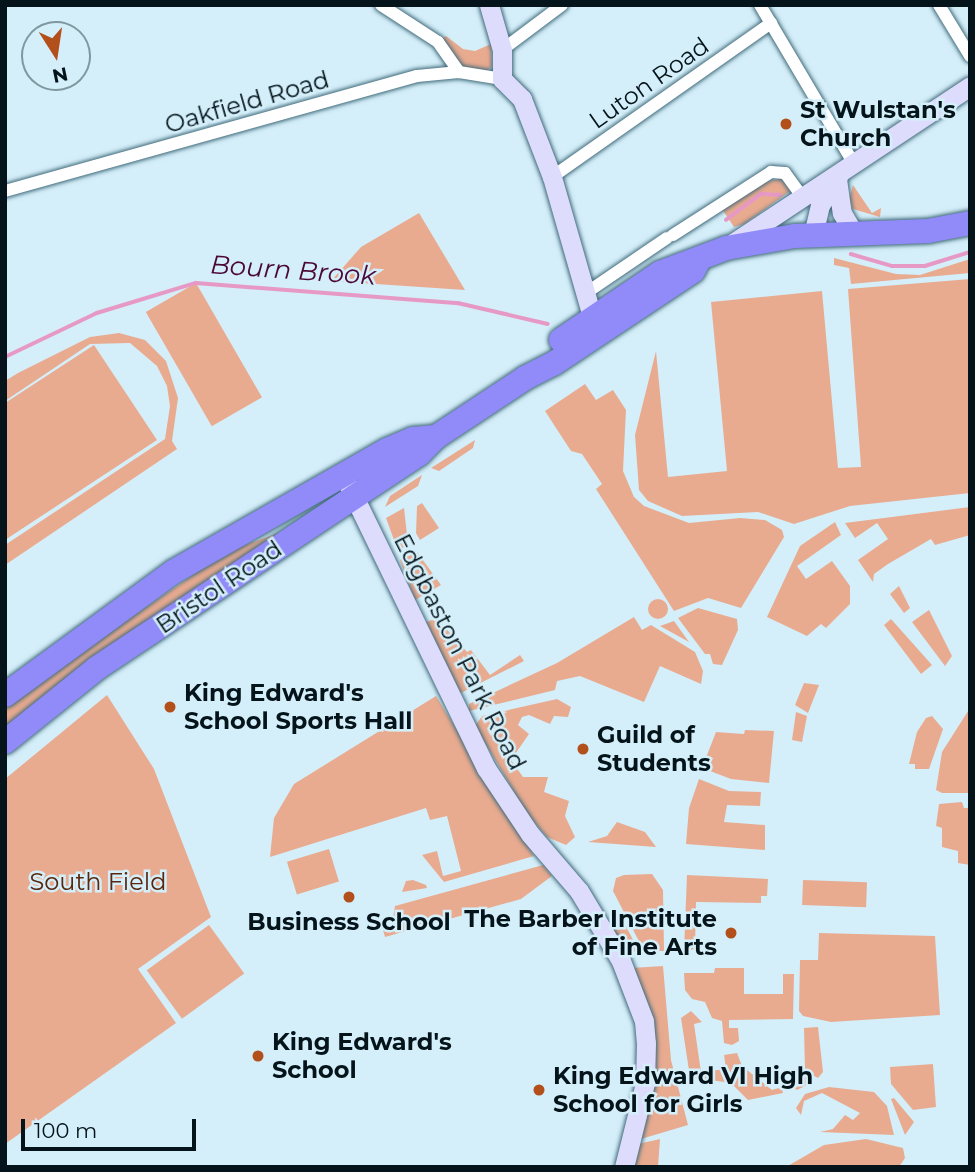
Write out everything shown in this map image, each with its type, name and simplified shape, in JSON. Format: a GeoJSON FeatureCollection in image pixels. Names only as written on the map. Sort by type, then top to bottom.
{"type":"FeatureCollection","features":[{"type":"Feature","properties":{"kind":"highway"},"geometry":{"type":"LineString","coordinates":[[726,248],[813,235],[928,231],[970,223]]}},
{"type":"Feature","properties":{"kind":"highway","name":"Bristol Road"},"geometry":{"type":"LineString","coordinates":[[5,742],[97,668],[419,454],[436,437],[525,378],[595,326],[693,271],[698,261],[726,248]]}},
{"type":"Feature","properties":{"kind":"highway","name":"Bristol Road"},"geometry":{"type":"LineString","coordinates":[[5,695],[173,572],[345,471],[413,439],[436,437]]}},
{"type":"Feature","properties":{"kind":"highway"},"geometry":{"type":"LineString","coordinates":[[212,549],[245,541],[335,489],[344,489],[353,498]]}},
{"type":"Feature","properties":{"kind":"street"},"geometry":{"type":"LineString","coordinates":[[381,5],[438,42],[458,72]]}},
{"type":"Feature","properties":{"kind":"street"},"geometry":{"type":"LineString","coordinates":[[489,5],[502,50],[502,79],[522,99],[552,177],[595,326]]}},
{"type":"Feature","properties":{"kind":"street"},"geometry":{"type":"LineString","coordinates":[[502,50],[562,5]]}},
{"type":"Feature","properties":{"kind":"street"},"geometry":{"type":"LineString","coordinates":[[760,5],[843,171],[842,213],[854,234]]}},
{"type":"Feature","properties":{"kind":"street"},"geometry":{"type":"LineString","coordinates":[[939,5],[970,56]]}},
{"type":"Feature","properties":{"kind":"street","name":"Luton Road"},"geometry":{"type":"LineString","coordinates":[[552,177],[771,23]]}},
{"type":"Feature","properties":{"kind":"street","name":"Oakfield Road"},"geometry":{"type":"LineString","coordinates":[[5,191],[416,76],[458,72],[502,79]]}},
{"type":"Feature","properties":{"kind":"street","name":"Bristol Road"},"geometry":{"type":"LineString","coordinates":[[726,248],[970,86]]}},
{"type":"Feature","properties":{"kind":"street","name":"Bristol Road"},"geometry":{"type":"LineString","coordinates":[[813,235],[820,205],[843,171]]}},
{"type":"Feature","properties":{"kind":"street"},"geometry":{"type":"LineString","coordinates":[[586,293],[771,172],[785,173],[802,196]]}},
{"type":"Feature","properties":{"kind":"street","name":"Edgbaston Park Road"},"geometry":{"type":"LineString","coordinates":[[345,471],[353,498],[486,768],[530,834],[579,891],[621,961],[644,1021],[646,1044],[645,1083],[624,1167]]}},
{"type":"Feature","properties":{"kind":"green space"},"geometry":{"type":"Polygon","coordinates":[[[446,36],[463,49],[475,51],[491,44],[492,66],[488,70],[463,69],[440,40],[446,36]]]}},
{"type":"Feature","properties":{"kind":"green space"},"geometry":{"type":"Polygon","coordinates":[[[780,179],[793,189],[744,224],[734,227],[722,209],[768,181],[780,179]]]}},
{"type":"Feature","properties":{"kind":"green space"},"geometry":{"type":"Polygon","coordinates":[[[853,185],[872,213],[881,208],[880,217],[853,209],[849,200],[853,185]]]}},
{"type":"Feature","properties":{"kind":"green space"},"geometry":{"type":"Polygon","coordinates":[[[419,213],[465,290],[331,281],[361,247],[419,213]]]}},
{"type":"Feature","properties":{"kind":"green space"},"geometry":{"type":"Polygon","coordinates":[[[834,258],[896,274],[920,275],[970,259],[970,273],[851,284],[849,268],[834,265],[834,258]]]}},
{"type":"Feature","properties":{"kind":"green space"},"geometry":{"type":"Polygon","coordinates":[[[970,279],[970,493],[850,506],[794,524],[758,512],[682,516],[648,501],[639,490],[635,435],[656,351],[668,477],[727,471],[711,302],[822,291],[838,468],[861,467],[848,289],[970,279]]]}},
{"type":"Feature","properties":{"kind":"green space"},"geometry":{"type":"Polygon","coordinates":[[[196,283],[262,397],[212,426],[146,312],[196,283]]]}},
{"type":"Feature","properties":{"kind":"green space"},"geometry":{"type":"Polygon","coordinates":[[[119,333],[145,340],[166,361],[178,398],[172,441],[177,449],[5,565],[5,545],[165,439],[170,406],[167,386],[157,366],[130,343],[90,344],[5,401],[5,381],[18,373],[90,337],[119,333]]]}},
{"type":"Feature","properties":{"kind":"green space"},"geometry":{"type":"Polygon","coordinates":[[[94,345],[157,440],[5,540],[5,403],[94,345]]]}},
{"type":"Feature","properties":{"kind":"green space"},"geometry":{"type":"Polygon","coordinates":[[[585,384],[596,400],[613,390],[626,410],[623,471],[634,497],[644,506],[689,523],[740,518],[765,520],[782,530],[784,537],[741,608],[708,598],[674,611],[596,489],[602,484],[582,454],[571,451],[545,411],[585,384]]]}},
{"type":"Feature","properties":{"kind":"green space"},"geometry":{"type":"Polygon","coordinates":[[[475,440],[473,448],[439,471],[431,468],[475,440]]]}},
{"type":"Feature","properties":{"kind":"green space"},"geometry":{"type":"Polygon","coordinates":[[[422,475],[418,486],[385,507],[390,496],[422,475]]]}},
{"type":"Feature","properties":{"kind":"green space"},"geometry":{"type":"Polygon","coordinates":[[[422,503],[439,528],[420,540],[416,533],[417,506],[422,503]]]}},
{"type":"Feature","properties":{"kind":"green space"},"geometry":{"type":"Polygon","coordinates":[[[970,507],[970,535],[935,545],[931,539],[874,574],[873,582],[858,560],[888,539],[877,523],[855,538],[845,523],[970,507]]]}},
{"type":"Feature","properties":{"kind":"green space"},"geometry":{"type":"Polygon","coordinates":[[[404,508],[408,544],[398,551],[386,518],[404,508]]]}},
{"type":"Feature","properties":{"kind":"green space"},"geometry":{"type":"Polygon","coordinates":[[[835,522],[841,535],[797,566],[806,579],[832,561],[850,586],[850,604],[826,628],[821,624],[807,636],[767,617],[800,546],[835,522]]]}},
{"type":"Feature","properties":{"kind":"green space"},"geometry":{"type":"Polygon","coordinates":[[[281,532],[5,731],[5,705],[226,552],[281,532]]]}},
{"type":"Feature","properties":{"kind":"green space"},"geometry":{"type":"Polygon","coordinates":[[[417,552],[441,585],[415,600],[400,560],[417,552]]]}},
{"type":"Feature","properties":{"kind":"green space"},"geometry":{"type":"Polygon","coordinates":[[[899,586],[910,608],[904,613],[890,594],[899,586]]]}},
{"type":"Feature","properties":{"kind":"green space"},"geometry":{"type":"Polygon","coordinates":[[[658,599],[665,602],[668,609],[665,616],[658,619],[651,616],[648,609],[651,602],[658,599]]]}},
{"type":"Feature","properties":{"kind":"green space"},"geometry":{"type":"Polygon","coordinates":[[[698,608],[737,619],[738,630],[722,665],[713,664],[710,654],[705,654],[678,618],[698,608]]]}},
{"type":"Feature","properties":{"kind":"green space"},"geometry":{"type":"Polygon","coordinates":[[[929,610],[952,656],[945,666],[912,622],[929,610]]]}},
{"type":"Feature","properties":{"kind":"green space"},"geometry":{"type":"Polygon","coordinates":[[[634,617],[642,630],[651,625],[695,652],[703,671],[701,684],[660,666],[644,702],[580,676],[557,681],[555,690],[469,711],[469,704],[557,663],[634,617]]]}},
{"type":"Feature","properties":{"kind":"green space"},"geometry":{"type":"Polygon","coordinates":[[[891,619],[932,665],[921,674],[884,625],[891,619]]]}},
{"type":"Feature","properties":{"kind":"green space"},"geometry":{"type":"Polygon","coordinates":[[[432,620],[441,623],[467,652],[471,650],[490,675],[520,655],[524,661],[461,693],[454,692],[423,623],[432,620]]]}},
{"type":"Feature","properties":{"kind":"green space"},"geometry":{"type":"Polygon","coordinates":[[[674,621],[689,642],[660,626],[674,621]]]}},
{"type":"Feature","properties":{"kind":"green space"},"geometry":{"type":"Polygon","coordinates":[[[804,683],[819,685],[808,713],[795,705],[804,683]]]}},
{"type":"Feature","properties":{"kind":"green space","name":"South Field"},"geometry":{"type":"Polygon","coordinates":[[[107,695],[154,769],[211,917],[138,969],[176,1023],[5,1144],[5,779],[107,695]]]}},
{"type":"Feature","properties":{"kind":"green space"},"geometry":{"type":"Polygon","coordinates":[[[436,696],[534,856],[444,882],[422,855],[437,851],[443,876],[461,871],[447,816],[430,820],[426,808],[270,857],[274,818],[294,784],[436,696]]]}},
{"type":"Feature","properties":{"kind":"green space"},"geometry":{"type":"Polygon","coordinates":[[[557,699],[571,707],[568,717],[554,716],[550,724],[529,715],[522,717],[518,725],[529,734],[511,760],[523,777],[548,777],[544,792],[569,801],[565,816],[575,837],[566,845],[547,837],[528,815],[475,726],[482,716],[557,699]]]}},
{"type":"Feature","properties":{"kind":"green space"},"geometry":{"type":"Polygon","coordinates":[[[970,708],[970,793],[942,793],[936,790],[942,752],[970,708]]]}},
{"type":"Feature","properties":{"kind":"green space"},"geometry":{"type":"Polygon","coordinates":[[[796,712],[807,716],[802,742],[792,740],[796,712]]]}},
{"type":"Feature","properties":{"kind":"green space"},"geometry":{"type":"Polygon","coordinates":[[[932,716],[943,729],[929,769],[915,769],[915,764],[909,764],[917,732],[926,718],[932,716]]]}},
{"type":"Feature","properties":{"kind":"green space"},"geometry":{"type":"Polygon","coordinates":[[[745,730],[774,731],[769,783],[731,779],[702,768],[716,732],[744,734],[745,730]]]}},
{"type":"Feature","properties":{"kind":"green space"},"geometry":{"type":"Polygon","coordinates":[[[699,779],[729,791],[761,792],[760,806],[727,805],[724,822],[765,825],[765,850],[686,844],[689,808],[699,779]]]}},
{"type":"Feature","properties":{"kind":"green space"},"geometry":{"type":"Polygon","coordinates":[[[962,802],[964,808],[970,808],[970,865],[958,863],[958,851],[942,847],[942,828],[936,826],[939,804],[962,802]]]}},
{"type":"Feature","properties":{"kind":"green space"},"geometry":{"type":"Polygon","coordinates":[[[617,822],[645,832],[656,847],[588,842],[607,836],[617,822]]]}},
{"type":"Feature","properties":{"kind":"green space"},"geometry":{"type":"Polygon","coordinates":[[[329,849],[339,882],[297,894],[287,862],[329,849]]]}},
{"type":"Feature","properties":{"kind":"green space"},"geometry":{"type":"Polygon","coordinates":[[[543,865],[552,876],[521,899],[385,937],[383,930],[392,924],[395,906],[543,865]]]}},
{"type":"Feature","properties":{"kind":"green space"},"geometry":{"type":"Polygon","coordinates":[[[652,874],[663,890],[664,951],[644,951],[613,891],[616,878],[652,874]]]}},
{"type":"Feature","properties":{"kind":"green space"},"geometry":{"type":"Polygon","coordinates":[[[687,875],[768,879],[767,896],[761,896],[761,903],[696,902],[695,949],[684,951],[687,875]]]}},
{"type":"Feature","properties":{"kind":"green space"},"geometry":{"type":"Polygon","coordinates":[[[413,880],[426,885],[427,888],[402,892],[406,881],[413,880]]]}},
{"type":"Feature","properties":{"kind":"green space"},"geometry":{"type":"Polygon","coordinates":[[[803,880],[867,882],[866,907],[802,905],[803,880]]]}},
{"type":"Feature","properties":{"kind":"green space"},"geometry":{"type":"Polygon","coordinates":[[[621,917],[639,951],[627,953],[610,924],[621,917]]]}},
{"type":"Feature","properties":{"kind":"green space"},"geometry":{"type":"Polygon","coordinates":[[[209,925],[244,974],[182,1019],[147,970],[209,925]]]}},
{"type":"Feature","properties":{"kind":"green space"},"geometry":{"type":"Polygon","coordinates":[[[819,933],[935,936],[940,1015],[831,1022],[803,1016],[799,1011],[800,960],[818,960],[819,933]]]}},
{"type":"Feature","properties":{"kind":"green space"},"geometry":{"type":"Polygon","coordinates":[[[663,966],[671,1060],[688,1125],[641,1139],[647,1103],[631,968],[663,966]]]}},
{"type":"Feature","properties":{"kind":"green space"},"geometry":{"type":"Polygon","coordinates":[[[715,968],[744,968],[744,994],[783,994],[783,974],[794,974],[793,1019],[729,1020],[729,1028],[738,1028],[739,1041],[732,1045],[724,1043],[722,1021],[712,1018],[705,1002],[692,999],[685,990],[684,973],[714,973],[715,968]]]}},
{"type":"Feature","properties":{"kind":"green space"},"geometry":{"type":"Polygon","coordinates":[[[691,1011],[702,1022],[694,1024],[701,1072],[726,1069],[724,1055],[737,1053],[742,1066],[772,1090],[782,1087],[783,1093],[748,1100],[731,1083],[690,1077],[681,1018],[691,1011]]]}},
{"type":"Feature","properties":{"kind":"green space"},"geometry":{"type":"Polygon","coordinates":[[[818,1027],[823,1072],[818,1078],[805,1071],[804,1028],[818,1027]]]}},
{"type":"Feature","properties":{"kind":"green space"},"geometry":{"type":"Polygon","coordinates":[[[933,1064],[936,1107],[913,1110],[891,1084],[890,1067],[933,1064]]]}},
{"type":"Feature","properties":{"kind":"green space"},"geometry":{"type":"Polygon","coordinates":[[[804,1075],[813,1082],[797,1090],[789,1086],[804,1075]]]}},
{"type":"Feature","properties":{"kind":"green space"},"geometry":{"type":"Polygon","coordinates":[[[829,1087],[874,1092],[887,1106],[894,1135],[820,1132],[833,1129],[845,1115],[853,1120],[860,1113],[822,1093],[804,1101],[801,1115],[796,1108],[805,1094],[829,1087]]]}},
{"type":"Feature","properties":{"kind":"green space"},"geometry":{"type":"Polygon","coordinates":[[[894,1098],[914,1122],[905,1135],[891,1099],[894,1098]]]}},
{"type":"Feature","properties":{"kind":"green space"},"geometry":{"type":"Polygon","coordinates":[[[660,1139],[658,1167],[632,1167],[638,1144],[660,1139]]]}},
{"type":"Feature","properties":{"kind":"green space"},"geometry":{"type":"Polygon","coordinates":[[[866,1139],[903,1148],[905,1158],[899,1167],[786,1167],[824,1145],[866,1139]]]}},
{"type":"Feature","properties":{"kind":"waterway","name":"Bourn Brook"},"geometry":{"type":"LineString","coordinates":[[726,220],[761,194],[780,195]]}},
{"type":"Feature","properties":{"kind":"waterway","name":"Bourn Brook"},"geometry":{"type":"LineString","coordinates":[[851,254],[892,266],[925,266],[970,252]]}},
{"type":"Feature","properties":{"kind":"waterway","name":"Bourn Brook"},"geometry":{"type":"LineString","coordinates":[[5,357],[97,313],[196,283],[458,303],[548,324]]}},
{"type":"Feature","properties":{"kind":"place","name":"St Wulstan's Church"},"geometry":{"type":"Point","coordinates":[786,124]}},
{"type":"Feature","properties":{"kind":"place","name":"King Edward's School Sports Hall"},"geometry":{"type":"Point","coordinates":[170,707]}},
{"type":"Feature","properties":{"kind":"place","name":"Guild of Students"},"geometry":{"type":"Point","coordinates":[583,749]}},
{"type":"Feature","properties":{"kind":"place","name":"Business School"},"geometry":{"type":"Point","coordinates":[349,897]}},
{"type":"Feature","properties":{"kind":"place","name":"The Barber Institute of Fine Arts"},"geometry":{"type":"Point","coordinates":[731,933]}},
{"type":"Feature","properties":{"kind":"place","name":"King Edward's School"},"geometry":{"type":"Point","coordinates":[258,1056]}},
{"type":"Feature","properties":{"kind":"place","name":"King Edward VI High School for Girls"},"geometry":{"type":"Point","coordinates":[539,1090]}}]}
